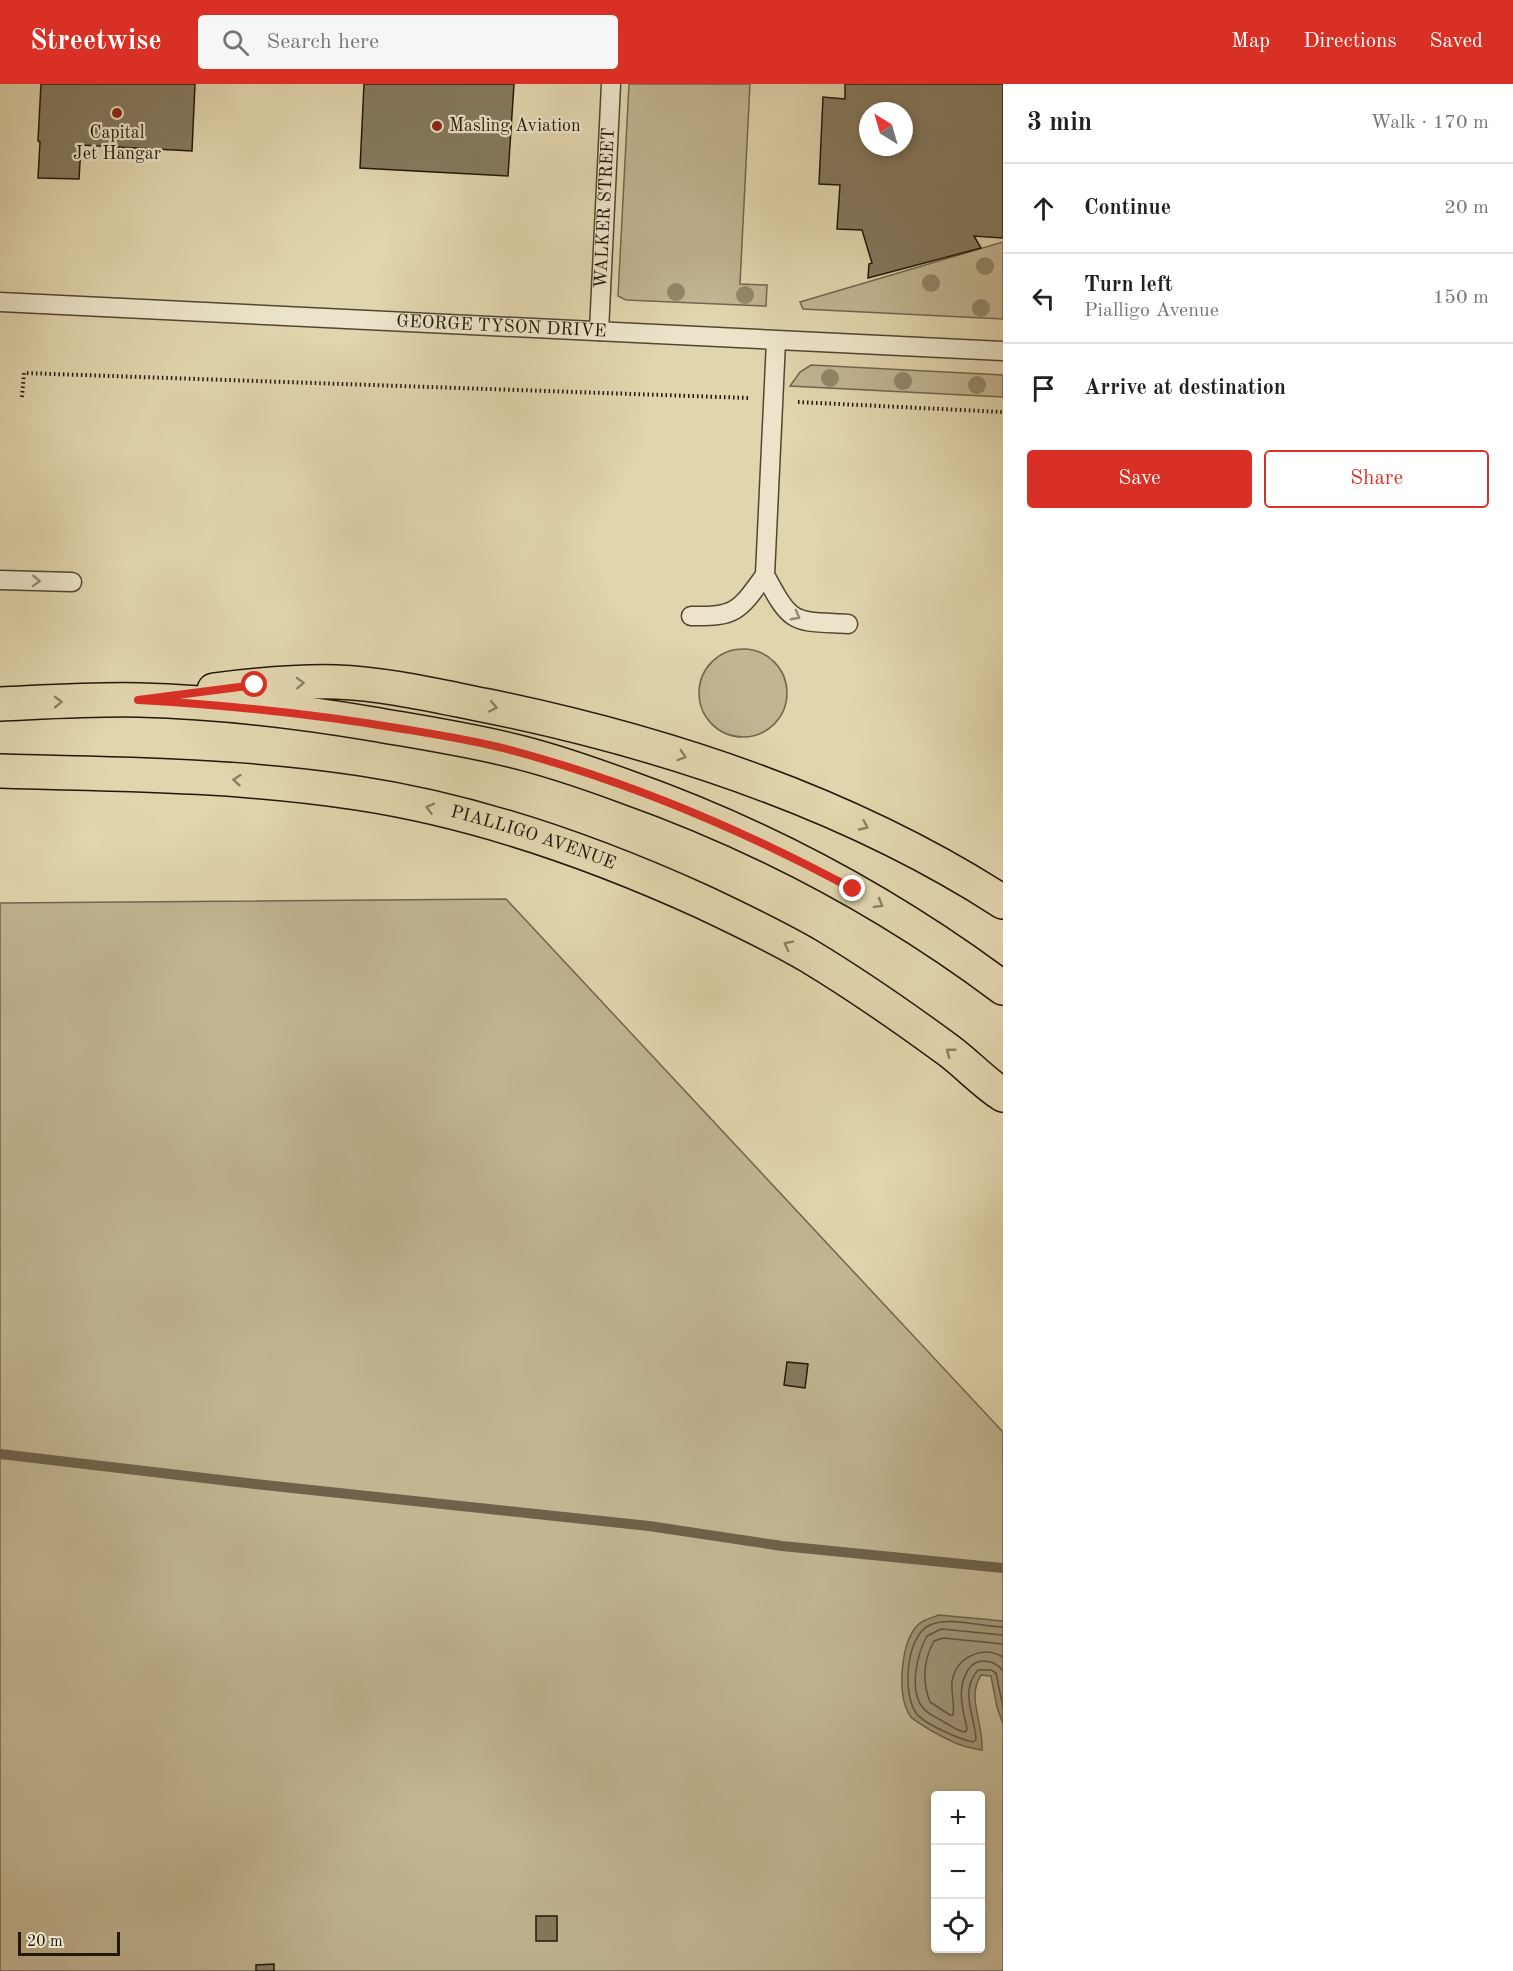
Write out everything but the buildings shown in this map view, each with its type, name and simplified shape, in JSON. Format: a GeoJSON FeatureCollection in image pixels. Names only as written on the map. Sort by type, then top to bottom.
{"type":"FeatureCollection","features":[{"type":"Feature","properties":{"kind":"main road"},"geometry":{"type":"LineString","coordinates":[[138,700],[255,685],[335,682],[406,690],[581,727],[668,751],[746,777],[863,825],[928,858],[1003,902]]}},
{"type":"Feature","properties":{"kind":"main road"},"geometry":{"type":"LineString","coordinates":[[0,704],[138,700],[228,705],[342,719],[512,750],[592,774],[715,821],[805,863],[897,915],[960,955],[1003,987]]}},
{"type":"Feature","properties":{"kind":"main road","name":"PIALLIGO AVENUE"},"geometry":{"type":"LineString","coordinates":[[0,771],[184,776],[358,793],[422,806],[563,845],[648,877],[729,914],[807,955],[880,1001],[951,1053],[1000,1095]]}},
{"type":"Feature","properties":{"kind":"lane","name":"WALKER STREET"},"geometry":{"type":"LineString","coordinates":[[599,331],[610,84]]}},
{"type":"Feature","properties":{"kind":"lane","name":"GEORGE TYSON DRIVE"},"geometry":{"type":"LineString","coordinates":[[0,302],[1003,351]]}},
{"type":"Feature","properties":{"kind":"lane"},"geometry":{"type":"LineString","coordinates":[[776,341],[765,575],[781,604],[795,618],[805,621],[848,624]]}},
{"type":"Feature","properties":{"kind":"lane"},"geometry":{"type":"LineString","coordinates":[[691,616],[715,616],[730,613],[746,602],[765,575]]}},
{"type":"Feature","properties":{"kind":"lane"},"geometry":{"type":"LineString","coordinates":[[0,580],[72,582]]}},
{"type":"Feature","properties":{"kind":"path"},"geometry":{"type":"LineString","coordinates":[[22,396],[24,373],[772,399],[1003,412]]}},
{"type":"Feature","properties":{"kind":"shaded area"},"geometry":{"type":"Polygon","coordinates":[[[629,84],[750,84],[740,284],[767,285],[766,306],[626,300],[618,296],[629,84]]]}},
{"type":"Feature","properties":{"kind":"shaded area"},"geometry":{"type":"Polygon","coordinates":[[[1003,242],[1003,319],[803,309],[800,302],[1003,242]]]}},
{"type":"Feature","properties":{"kind":"shaded area"},"geometry":{"type":"Polygon","coordinates":[[[811,365],[1003,375],[1003,397],[790,386],[800,372],[811,365]]]}},
{"type":"Feature","properties":{"kind":"shaded area"},"geometry":{"type":"Polygon","coordinates":[[[743,649],[768,656],[780,668],[787,693],[780,718],[768,730],[743,737],[718,730],[706,718],[699,693],[706,668],[718,656],[743,649]]]}},
{"type":"Feature","properties":{"kind":"shaded area"},"geometry":{"type":"Polygon","coordinates":[[[506,899],[1003,1432],[1003,1971],[0,1971],[0,903],[506,899]]]}},
{"type":"Feature","properties":{"kind":"water"},"geometry":{"type":"Polygon","coordinates":[[[939,1615],[1003,1621],[1003,1724],[991,1676],[981,1675],[975,1693],[975,1702],[982,1750],[960,1745],[930,1730],[911,1717],[906,1708],[902,1672],[906,1647],[917,1625],[939,1615]]]}},
{"type":"Feature","properties":{"kind":"waterway"},"geometry":{"type":"LineString","coordinates":[[0,1454],[649,1526],[782,1546],[1003,1568]]}},
{"type":"Feature","properties":{"kind":"place","name":"Capital Jet Hangar"},"geometry":{"type":"Point","coordinates":[117,113]}},
{"type":"Feature","properties":{"kind":"place","name":"Masling Aviation"},"geometry":{"type":"Point","coordinates":[437,126]}},
{"type":"Feature","properties":{"kind":"route"},"geometry":{"type":"LineString","coordinates":[[255,685],[138,700],[287,711],[426,733],[512,750],[652,795],[715,821],[805,863],[853,889]]}}]}
